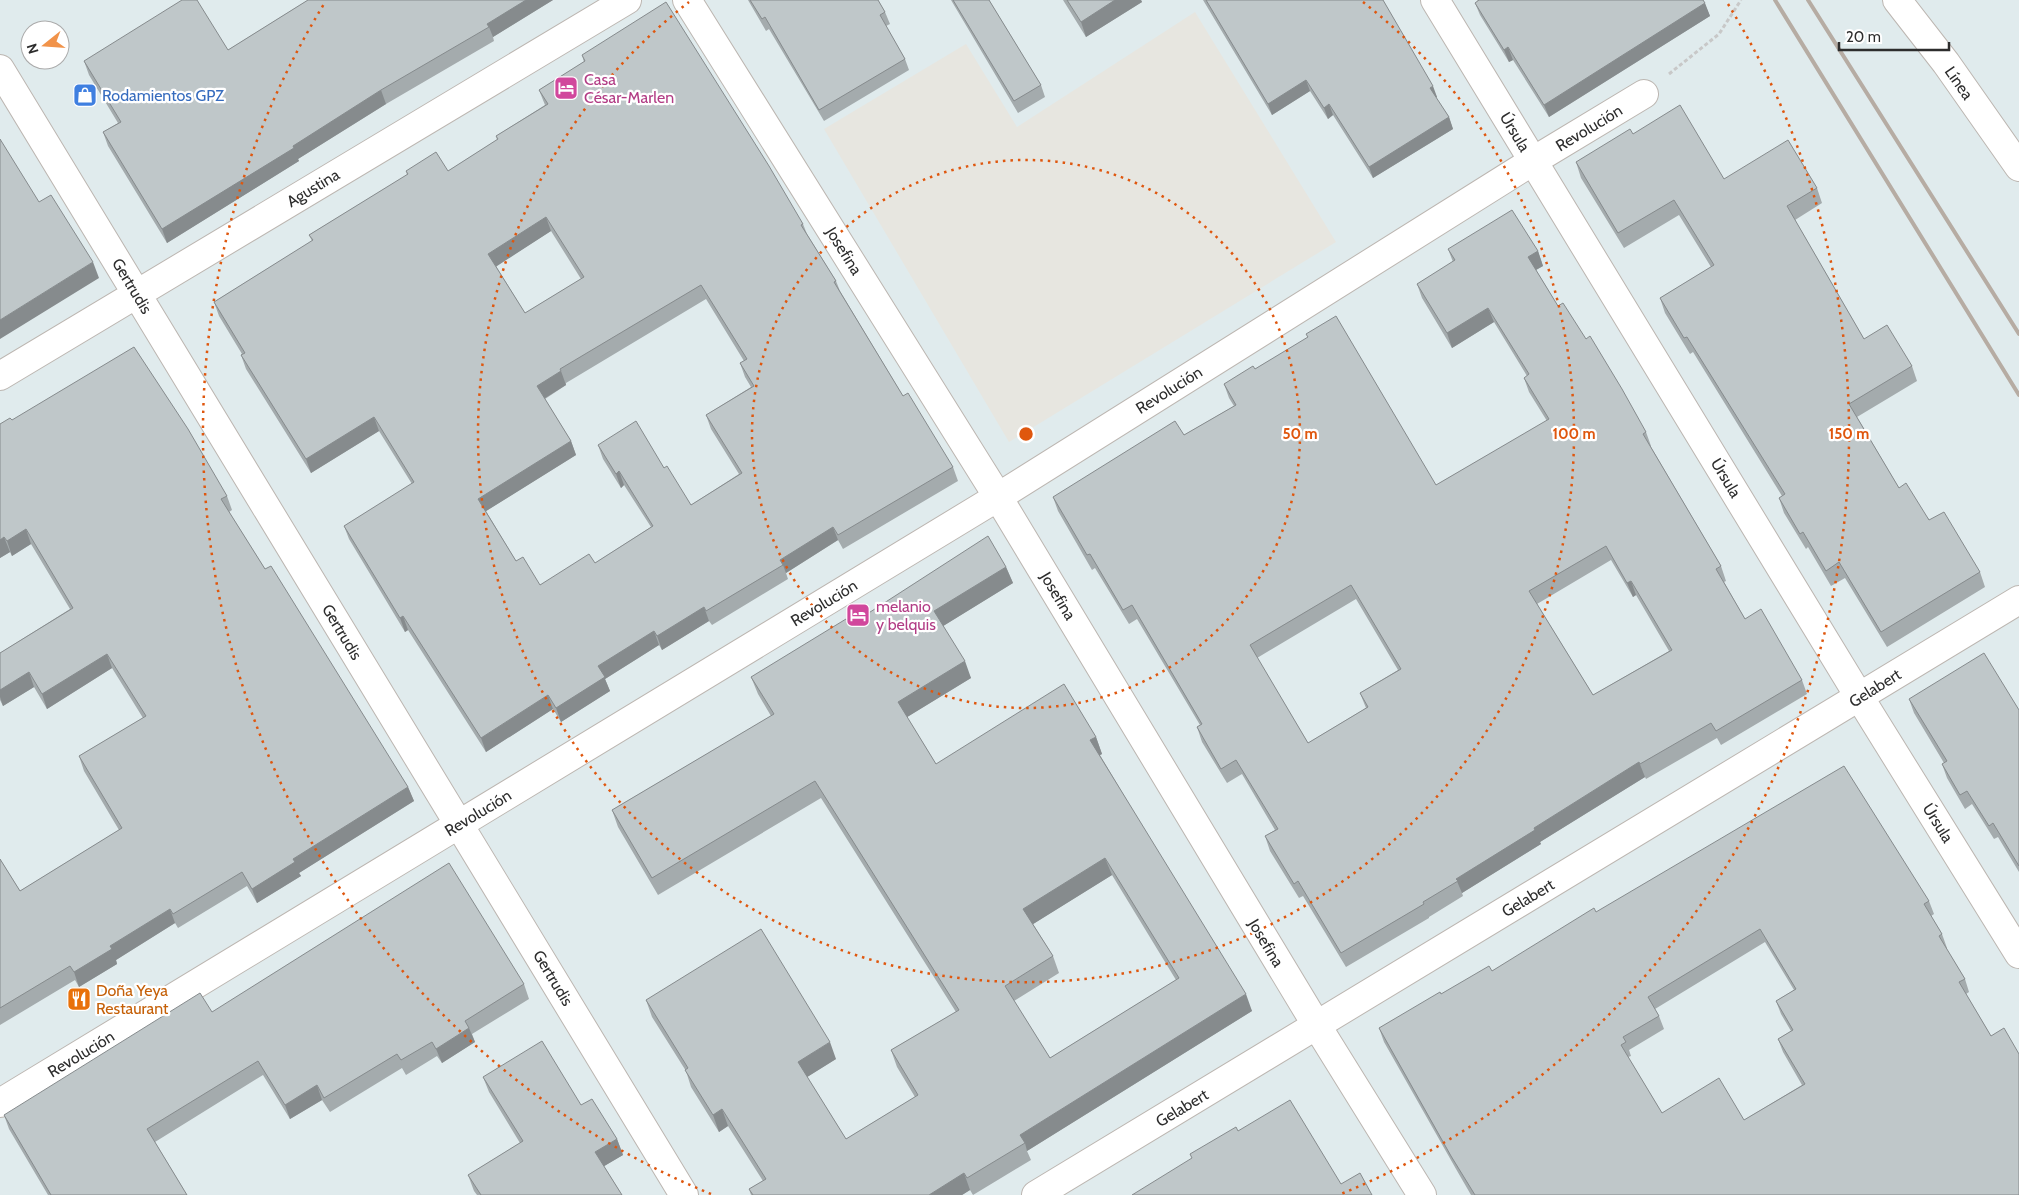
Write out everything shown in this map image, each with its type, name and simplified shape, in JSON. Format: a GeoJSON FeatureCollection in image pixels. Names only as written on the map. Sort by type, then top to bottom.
{"type":"FeatureCollection","features":[{"type":"Feature","properties":{"kind":"street","name":"Agustina"},"geometry":{"type":"LineString","coordinates":[[0,376],[627,0]]}},
{"type":"Feature","properties":{"kind":"street","name":"Josefina"},"geometry":{"type":"LineString","coordinates":[[687,0],[998,497],[1317,1026],[1422,1195]]}},
{"type":"Feature","properties":{"kind":"street","name":"Úrsula"},"geometry":{"type":"LineString","coordinates":[[1436,0],[1860,698],[2019,954]]}},
{"type":"Feature","properties":{"kind":"street","name":"Línea"},"geometry":{"type":"LineString","coordinates":[[1897,0],[1946,63],[2019,167]]}},
{"type":"Feature","properties":{"kind":"street","name":"Gertrudis"},"geometry":{"type":"LineString","coordinates":[[0,69],[684,1195]]}},
{"type":"Feature","properties":{"kind":"street","name":"Revolución"},"geometry":{"type":"LineString","coordinates":[[0,1103],[998,497],[1533,161],[1644,94]]}},
{"type":"Feature","properties":{"kind":"street","name":"Gelabert"},"geometry":{"type":"LineString","coordinates":[[1036,1195],[1860,698],[2019,600]]}},
{"type":"Feature","properties":{"kind":"path"},"geometry":{"type":"LineString","coordinates":[[1644,94],[1719,34],[1741,0]]}},
{"type":"Feature","properties":{"kind":"shaded area"},"geometry":{"type":"Polygon","coordinates":[[[1195,12],[1336,242],[1009,442],[824,129],[966,44],[1017,127],[1195,12]]]}},
{"type":"Feature","properties":{"kind":"building"},"geometry":{"type":"Polygon","coordinates":[[[182,0],[197,0],[228,50],[308,0],[526,0],[487,24],[489,27],[381,90],[293,146],[294,148],[162,229],[103,132],[121,122],[84,61],[182,0]]]}},
{"type":"Feature","properties":{"kind":"building"},"geometry":{"type":"Polygon","coordinates":[[[750,0],[878,0],[885,12],[880,15],[905,59],[819,110],[765,17],[762,19],[750,0]]]}},
{"type":"Feature","properties":{"kind":"building"},"geometry":{"type":"Polygon","coordinates":[[[953,0],[989,0],[1041,85],[1014,101],[953,0]]]}},
{"type":"Feature","properties":{"kind":"building"},"geometry":{"type":"Polygon","coordinates":[[[1067,0],[1115,0],[1081,22],[1067,0]]]}},
{"type":"Feature","properties":{"kind":"building"},"geometry":{"type":"Polygon","coordinates":[[[1206,0],[1383,0],[1433,86],[1430,88],[1449,117],[1369,167],[1329,104],[1324,108],[1306,80],[1268,104],[1206,0]]]}},
{"type":"Feature","properties":{"kind":"building"},"geometry":{"type":"Polygon","coordinates":[[[1479,0],[1703,0],[1705,3],[1544,105],[1508,47],[1504,50],[1475,3],[1479,0]]]}},
{"type":"Feature","properties":{"kind":"building"},"geometry":{"type":"Polygon","coordinates":[[[666,2],[769,166],[803,224],[801,225],[836,281],[834,282],[903,396],[908,393],[953,467],[838,535],[833,527],[780,560],[783,565],[706,611],[704,607],[657,636],[654,631],[598,666],[605,677],[556,708],[548,695],[481,738],[403,616],[400,618],[344,526],[414,482],[374,417],[306,459],[241,355],[245,353],[214,302],[313,240],[309,235],[408,174],[406,171],[436,152],[448,171],[498,139],[496,136],[548,104],[539,90],[585,61],[582,55],[666,2]],[[546,217],[488,254],[525,313],[584,277],[546,217]],[[701,285],[560,369],[561,371],[537,386],[571,441],[478,499],[516,561],[523,557],[540,585],[589,554],[595,563],[653,526],[619,471],[616,474],[598,445],[636,421],[664,468],[667,466],[691,505],[742,473],[706,415],[754,386],[740,363],[747,359],[701,285]]]}},
{"type":"Feature","properties":{"kind":"building"},"geometry":{"type":"Polygon","coordinates":[[[1680,105],[1724,179],[1788,140],[1817,188],[1787,206],[1864,339],[1887,325],[1912,366],[1849,404],[1899,488],[1906,483],[1929,520],[1944,512],[1980,572],[1881,632],[1839,562],[1826,571],[1803,532],[1800,534],[1779,498],[1785,494],[1687,337],[1684,338],[1660,298],[1714,265],[1674,200],[1618,233],[1576,162],[1630,129],[1633,134],[1680,105]]]}},
{"type":"Feature","properties":{"kind":"building"},"geometry":{"type":"Polygon","coordinates":[[[0,139],[39,202],[51,195],[93,262],[0,320],[0,139]]]}},
{"type":"Feature","properties":{"kind":"building"},"geometry":{"type":"Polygon","coordinates":[[[1512,210],[1538,251],[1528,257],[1558,306],[1563,303],[1586,339],[1590,336],[1622,389],[1646,432],[1643,434],[1721,566],[1716,569],[1745,619],[1761,609],[1802,680],[1716,731],[1711,723],[1640,764],[1639,762],[1456,879],[1458,881],[1423,902],[1424,904],[1341,953],[1298,881],[1294,884],[1265,836],[1278,829],[1236,760],[1221,769],[1197,727],[1202,724],[1132,605],[1123,610],[1090,554],[1087,555],[1053,497],[1175,421],[1184,435],[1236,405],[1224,384],[1253,366],[1255,369],[1308,337],[1306,334],[1336,316],[1436,485],[1549,419],[1524,378],[1529,374],[1488,308],[1447,333],[1417,284],[1455,260],[1448,249],[1512,210]],[[1606,546],[1529,591],[1593,695],[1672,650],[1631,581],[1627,583],[1606,546]],[[1351,585],[1250,645],[1308,743],[1368,707],[1360,693],[1401,669],[1351,585]]]}},
{"type":"Feature","properties":{"kind":"building"},"geometry":{"type":"Polygon","coordinates":[[[134,347],[188,429],[227,496],[221,499],[265,569],[271,566],[408,787],[293,859],[295,862],[252,889],[242,872],[173,914],[170,909],[110,946],[112,949],[74,972],[70,966],[0,1008],[0,859],[20,891],[122,828],[79,756],[146,716],[107,654],[42,694],[29,672],[0,690],[0,653],[73,608],[26,529],[7,541],[4,537],[0,540],[0,424],[10,418],[12,420],[134,347]]]}},
{"type":"Feature","properties":{"kind":"building"},"geometry":{"type":"Polygon","coordinates":[[[988,536],[1006,567],[934,611],[965,661],[898,702],[936,764],[1064,684],[1096,737],[1090,740],[1246,994],[1020,1135],[1025,1143],[967,1178],[964,1173],[929,1195],[753,1195],[749,1189],[766,1179],[722,1109],[713,1115],[685,1070],[688,1068],[646,1000],[761,929],[830,1042],[798,1062],[846,1139],[918,1095],[891,1050],[959,1010],[815,781],[652,878],[612,810],[774,714],[751,677],[846,619],[850,625],[988,536]],[[1105,858],[1023,909],[1053,956],[1005,986],[1050,1058],[1179,978],[1105,858]]]}},
{"type":"Feature","properties":{"kind":"building"},"geometry":{"type":"Polygon","coordinates":[[[1984,653],[2019,710],[2019,866],[1993,823],[1989,826],[1967,791],[1960,795],[1942,764],[1947,761],[1909,699],[1984,653]]]}},
{"type":"Feature","properties":{"kind":"building"},"geometry":{"type":"Polygon","coordinates":[[[1844,766],[1929,901],[1924,904],[1942,934],[1939,936],[1965,979],[1959,982],[1991,1036],[2004,1028],[2019,1054],[2019,1195],[1475,1195],[1379,1028],[1489,966],[1492,971],[1594,908],[1596,912],[1844,766]],[[1760,929],[1648,997],[1659,1016],[1623,1037],[1626,1042],[1621,1045],[1662,1113],[1719,1078],[1744,1120],[1805,1084],[1778,1039],[1793,1030],[1776,1001],[1796,989],[1760,929]]]}},
{"type":"Feature","properties":{"kind":"building"},"geometry":{"type":"Polygon","coordinates":[[[449,863],[524,984],[465,1021],[469,1028],[436,1049],[432,1042],[401,1060],[397,1054],[324,1098],[317,1085],[285,1105],[258,1061],[147,1129],[187,1195],[51,1195],[4,1115],[200,993],[212,1012],[449,863]]]}},
{"type":"Feature","properties":{"kind":"building"},"geometry":{"type":"Polygon","coordinates":[[[542,1041],[581,1105],[592,1099],[617,1139],[595,1152],[622,1195],[481,1195],[468,1175],[523,1141],[483,1077],[542,1041]]]}},
{"type":"Feature","properties":{"kind":"building"},"geometry":{"type":"Polygon","coordinates":[[[1290,1100],[1341,1184],[1360,1173],[1372,1195],[1132,1195],[1192,1158],[1190,1154],[1236,1127],[1238,1131],[1290,1100]]]}},
{"type":"Feature","properties":{"kind":"railway"},"geometry":{"type":"LineString","coordinates":[[1775,0],[2019,395]]}},
{"type":"Feature","properties":{"kind":"railway"},"geometry":{"type":"LineString","coordinates":[[1808,0],[2019,334]]}},
{"type":"Feature","properties":{"kind":"place","name":"Casa César-Marlen"},"geometry":{"type":"Point","coordinates":[566,88]}},
{"type":"Feature","properties":{"kind":"place","name":"Rodamientos GPZ"},"geometry":{"type":"Point","coordinates":[85,95]}},
{"type":"Feature","properties":{"kind":"place","name":"melanio y belquis"},"geometry":{"type":"Point","coordinates":[858,615]}},
{"type":"Feature","properties":{"kind":"place","name":"Doña Yeya Restaurant"},"geometry":{"type":"Point","coordinates":[79,999]}}]}
